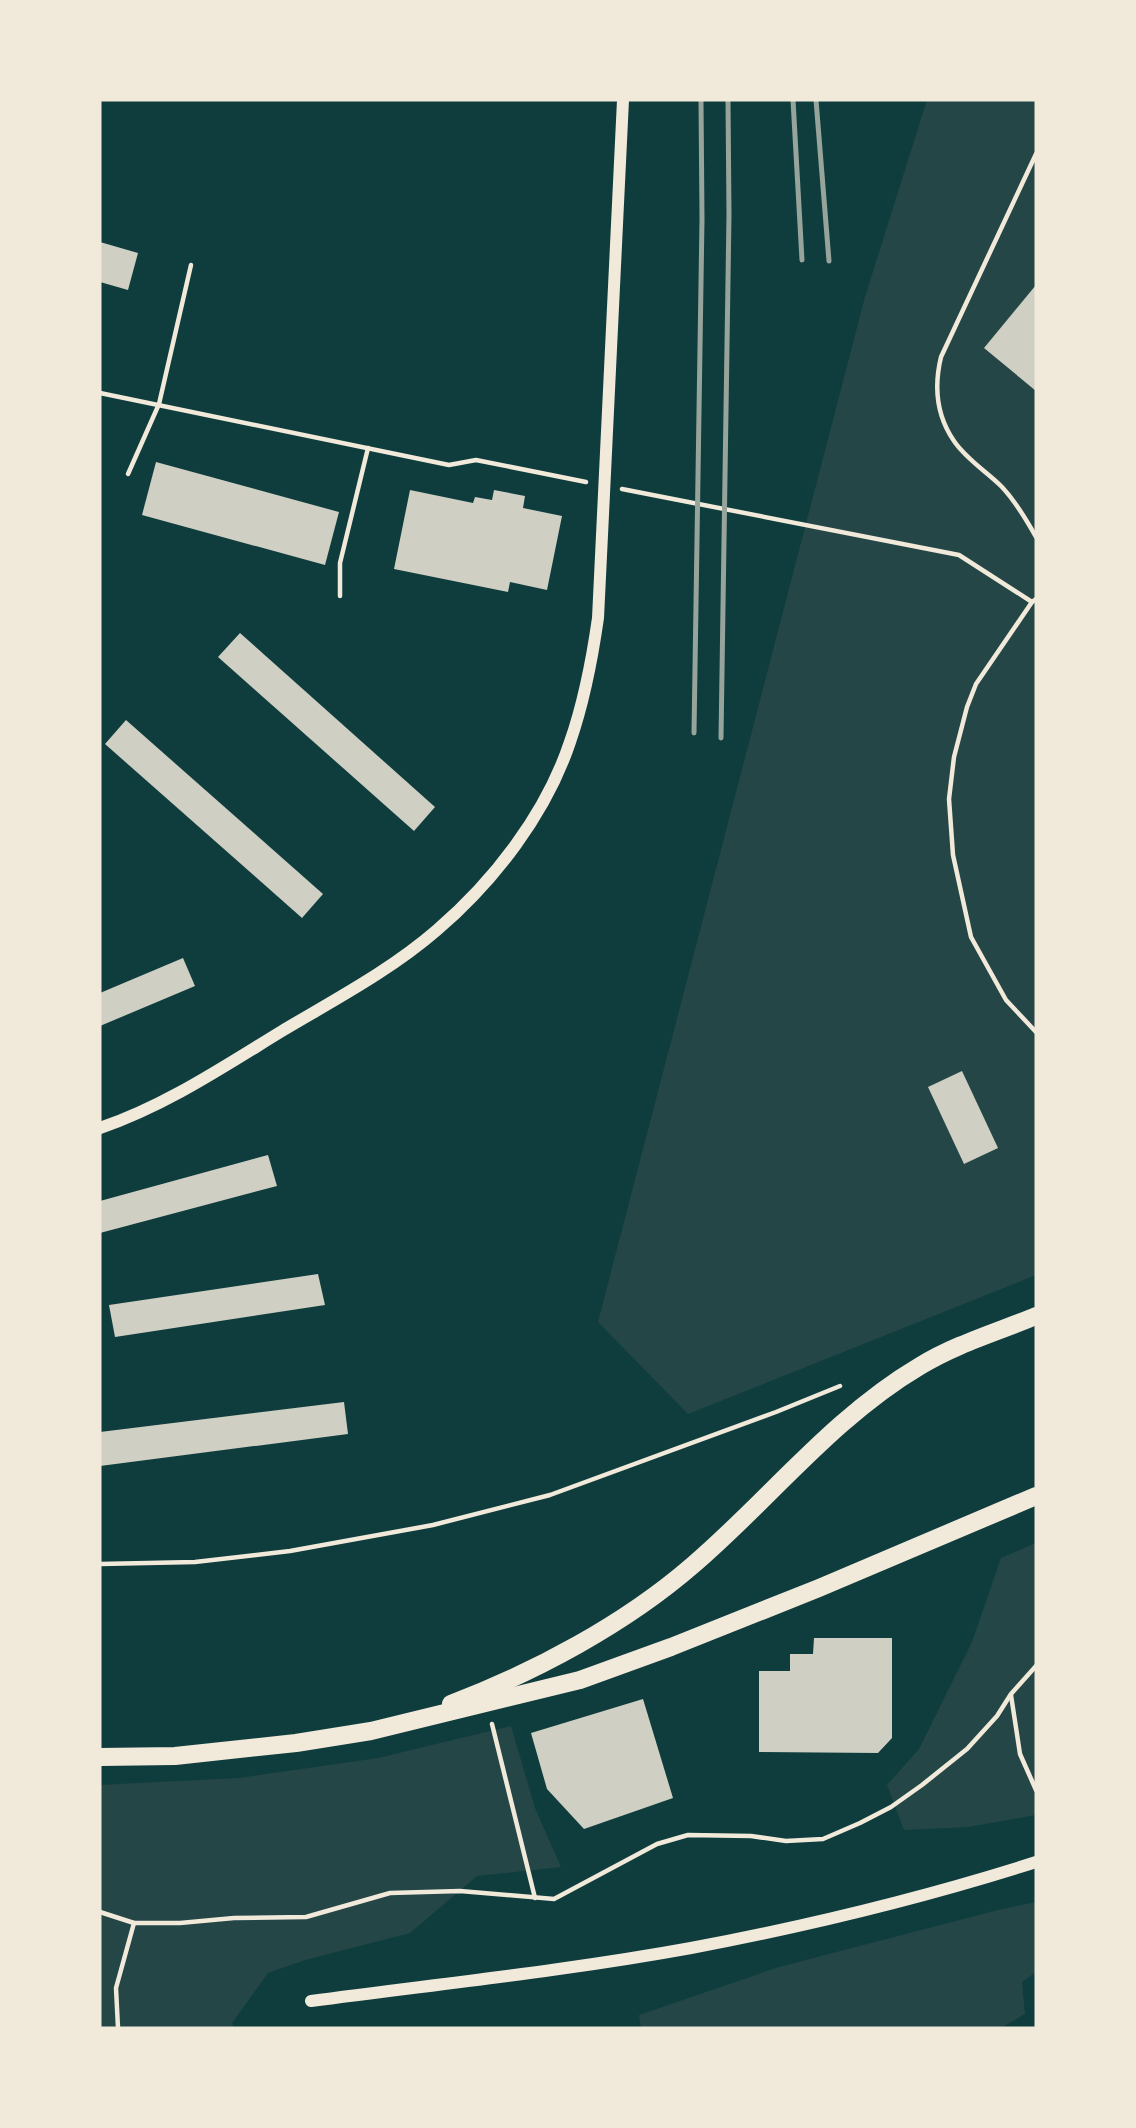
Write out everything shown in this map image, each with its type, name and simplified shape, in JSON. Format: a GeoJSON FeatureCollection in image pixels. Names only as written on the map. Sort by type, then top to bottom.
{"type":"FeatureCollection","features":[{"type":"Feature","properties":{"kind":"main road"},"geometry":{"type":"LineString","coordinates":[[371,1731],[458,1701],[515,1676],[632,1611],[694,1565],[823,1440],[887,1388],[953,1348],[1036,1316]]}},
{"type":"Feature","properties":{"kind":"main road"},"geometry":{"type":"LineString","coordinates":[[100,1756],[175,1756],[371,1731],[491,1703],[593,1675],[819,1588],[1036,1496]]}},
{"type":"Feature","properties":{"kind":"street"},"geometry":{"type":"LineString","coordinates":[[100,1128],[176,1095],[373,976],[435,932],[470,899],[510,852],[549,793],[570,743],[591,669],[598,618],[622,100]]}},
{"type":"Feature","properties":{"kind":"street"},"geometry":{"type":"LineString","coordinates":[[312,2001],[690,1948],[875,1908],[1036,1862]]}},
{"type":"Feature","properties":{"kind":"path"},"geometry":{"type":"LineString","coordinates":[[1036,154],[942,357],[936,378],[941,414],[954,442],[1002,487],[1018,506],[1036,537]]}},
{"type":"Feature","properties":{"kind":"path"},"geometry":{"type":"LineString","coordinates":[[128,474],[159,404],[191,265]]}},
{"type":"Feature","properties":{"kind":"path"},"geometry":{"type":"LineString","coordinates":[[100,393],[449,465],[476,460],[597,484]]}},
{"type":"Feature","properties":{"kind":"path"},"geometry":{"type":"LineString","coordinates":[[340,596],[340,562],[368,448]]}},
{"type":"Feature","properties":{"kind":"path"},"geometry":{"type":"LineString","coordinates":[[610,486],[959,555],[1034,600],[976,684],[954,757],[949,799],[953,855],[971,937],[1006,1000],[1036,1032]]}},
{"type":"Feature","properties":{"kind":"path"},"geometry":{"type":"LineString","coordinates":[[100,1564],[195,1562],[290,1551],[433,1525],[550,1495],[840,1387]]}},
{"type":"Feature","properties":{"kind":"path"},"geometry":{"type":"LineString","coordinates":[[100,1912],[134,1923],[306,1917],[390,1893],[460,1891],[554,1899],[657,1844],[688,1835],[751,1836],[786,1841],[822,1839],[860,1823],[911,1792],[967,1749],[1036,1666]]}},
{"type":"Feature","properties":{"kind":"path"},"geometry":{"type":"LineString","coordinates":[[1011,1694],[1020,1754],[1036,1790]]}},
{"type":"Feature","properties":{"kind":"path"},"geometry":{"type":"LineString","coordinates":[[492,1724],[536,1898]]}},
{"type":"Feature","properties":{"kind":"path"},"geometry":{"type":"LineString","coordinates":[[118,2028],[116,1988],[134,1923]]}},
{"type":"Feature","properties":{"kind":"shaded area"},"geometry":{"type":"Polygon","coordinates":[[[927,100],[1036,100],[1036,1275],[688,1414],[598,1322],[865,297],[927,100]]]}},
{"type":"Feature","properties":{"kind":"shaded area"},"geometry":{"type":"Polygon","coordinates":[[[1036,1543],[1036,1815],[968,1827],[904,1830],[887,1785],[919,1749],[972,1642],[1001,1558],[1036,1543]]]}},
{"type":"Feature","properties":{"kind":"shaded area"},"geometry":{"type":"Polygon","coordinates":[[[511,1726],[535,1808],[561,1867],[477,1876],[410,1933],[305,1960],[268,1973],[232,2023],[234,2028],[100,2028],[100,1785],[239,1778],[378,1758],[511,1726]]]}},
{"type":"Feature","properties":{"kind":"shaded area"},"geometry":{"type":"Polygon","coordinates":[[[1036,1902],[1036,1972],[1022,1982],[1025,2014],[1001,2028],[641,2028],[639,2015],[779,1967],[1036,1902]]]}},
{"type":"Feature","properties":{"kind":"building"},"geometry":{"type":"Polygon","coordinates":[[[100,242],[138,253],[128,290],[100,282],[100,242]]]}},
{"type":"Feature","properties":{"kind":"building"},"geometry":{"type":"Polygon","coordinates":[[[1036,285],[1036,391],[984,348],[1036,285]]]}},
{"type":"Feature","properties":{"kind":"building"},"geometry":{"type":"Polygon","coordinates":[[[156,462],[339,512],[325,565],[142,515],[156,462]]]}},
{"type":"Feature","properties":{"kind":"building"},"geometry":{"type":"Polygon","coordinates":[[[410,490],[473,503],[475,497],[492,500],[494,490],[525,496],[523,508],[562,516],[547,590],[510,582],[508,592],[394,569],[410,490]]]}},
{"type":"Feature","properties":{"kind":"building"},"geometry":{"type":"Polygon","coordinates":[[[240,633],[435,807],[414,831],[218,657],[240,633]]]}},
{"type":"Feature","properties":{"kind":"building"},"geometry":{"type":"Polygon","coordinates":[[[126,720],[323,894],[302,918],[105,744],[126,720]]]}},
{"type":"Feature","properties":{"kind":"building"},"geometry":{"type":"Polygon","coordinates":[[[183,958],[195,986],[100,1026],[100,993],[183,958]]]}},
{"type":"Feature","properties":{"kind":"building"},"geometry":{"type":"Polygon","coordinates":[[[962,1071],[998,1148],[964,1164],[928,1087],[962,1071]]]}},
{"type":"Feature","properties":{"kind":"building"},"geometry":{"type":"Polygon","coordinates":[[[268,1155],[277,1186],[100,1233],[100,1201],[268,1155]]]}},
{"type":"Feature","properties":{"kind":"building"},"geometry":{"type":"Polygon","coordinates":[[[318,1274],[325,1305],[115,1337],[109,1305],[318,1274]]]}},
{"type":"Feature","properties":{"kind":"building"},"geometry":{"type":"Polygon","coordinates":[[[344,1402],[348,1434],[100,1466],[100,1432],[344,1402]]]}},
{"type":"Feature","properties":{"kind":"building"},"geometry":{"type":"Polygon","coordinates":[[[814,1638],[892,1638],[892,1738],[878,1753],[759,1752],[759,1671],[790,1671],[790,1654],[813,1654],[814,1638]]]}},
{"type":"Feature","properties":{"kind":"building"},"geometry":{"type":"Polygon","coordinates":[[[643,1699],[673,1798],[584,1829],[547,1789],[531,1733],[643,1699]]]}},
{"type":"Feature","properties":{"kind":"railway"},"geometry":{"type":"LineString","coordinates":[[694,733],[702,219],[701,100]]}},
{"type":"Feature","properties":{"kind":"railway"},"geometry":{"type":"LineString","coordinates":[[721,738],[729,215],[728,100]]}},
{"type":"Feature","properties":{"kind":"railway"},"geometry":{"type":"LineString","coordinates":[[793,100],[802,260]]}},
{"type":"Feature","properties":{"kind":"railway"},"geometry":{"type":"LineString","coordinates":[[816,100],[829,261]]}}]}
